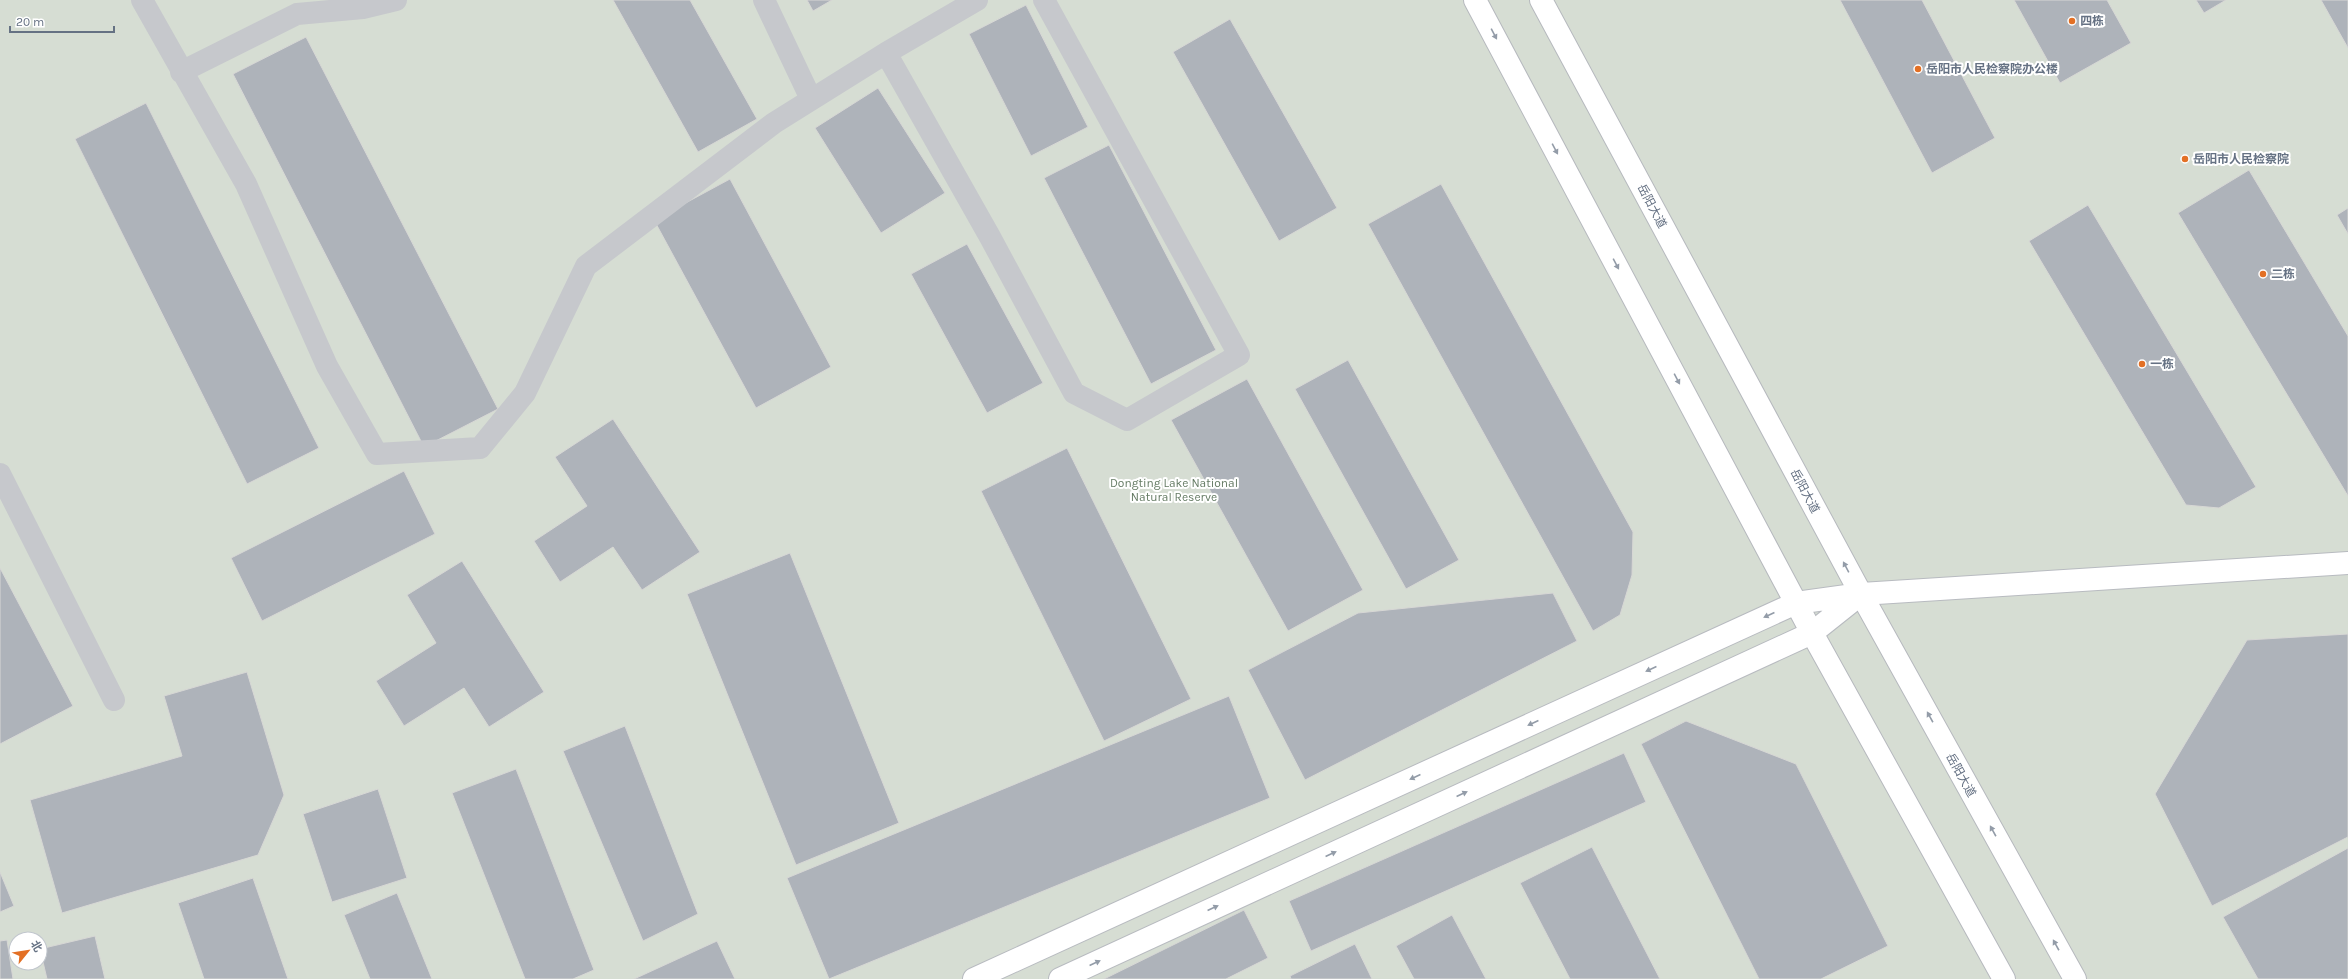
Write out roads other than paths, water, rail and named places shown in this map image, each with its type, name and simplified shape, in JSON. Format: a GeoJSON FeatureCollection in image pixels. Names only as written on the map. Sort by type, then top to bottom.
{"type":"FeatureCollection","features":[{"type":"Feature","properties":{"kind":"main road"},"geometry":{"type":"LineString","coordinates":[[1475,0],[1812,633],[2004,979]]}},
{"type":"Feature","properties":{"kind":"main road","name":"岳阳大道"},"geometry":{"type":"LineString","coordinates":[[1541,0],[1861,594],[2075,979]]}},
{"type":"Feature","properties":{"kind":"main road"},"geometry":{"type":"LineString","coordinates":[[974,979],[1796,603],[1861,594],[2348,563]]}},
{"type":"Feature","properties":{"kind":"main road"},"geometry":{"type":"LineString","coordinates":[[1060,979],[1812,633],[1861,594]]}},
{"type":"Feature","properties":{"kind":"street"},"geometry":{"type":"LineString","coordinates":[[142,0],[181,72],[246,184],[327,366],[377,454],[480,448],[525,393],[586,266],[774,123],[886,52],[976,0]]}},
{"type":"Feature","properties":{"kind":"street"},"geometry":{"type":"LineString","coordinates":[[181,72],[297,14],[364,8],[396,0]]}},
{"type":"Feature","properties":{"kind":"street"},"geometry":{"type":"LineString","coordinates":[[764,0],[812,99]]}},
{"type":"Feature","properties":{"kind":"street"},"geometry":{"type":"LineString","coordinates":[[886,52],[990,238],[1074,393],[1127,420],[1239,355],[1044,0]]}},
{"type":"Feature","properties":{"kind":"street"},"geometry":{"type":"LineString","coordinates":[[0,474],[114,700]]}},
{"type":"Feature","properties":{"kind":"place","name":"四栋"},"geometry":{"type":"Point","coordinates":[2072,21]}},
{"type":"Feature","properties":{"kind":"place","name":"岳阳市人民检察院办公楼"},"geometry":{"type":"Point","coordinates":[1918,69]}},
{"type":"Feature","properties":{"kind":"place","name":"岳阳市人民检察院"},"geometry":{"type":"Point","coordinates":[2185,159]}},
{"type":"Feature","properties":{"kind":"place","name":"二栋"},"geometry":{"type":"Point","coordinates":[2263,274]}},
{"type":"Feature","properties":{"kind":"place","name":"一栋"},"geometry":{"type":"Point","coordinates":[2142,364]}},
{"type":"Feature","properties":{"kind":"park label","name":"Dongting Lake National Natural Reserve"},"geometry":{"type":"Point","coordinates":[1174,490]}}]}
